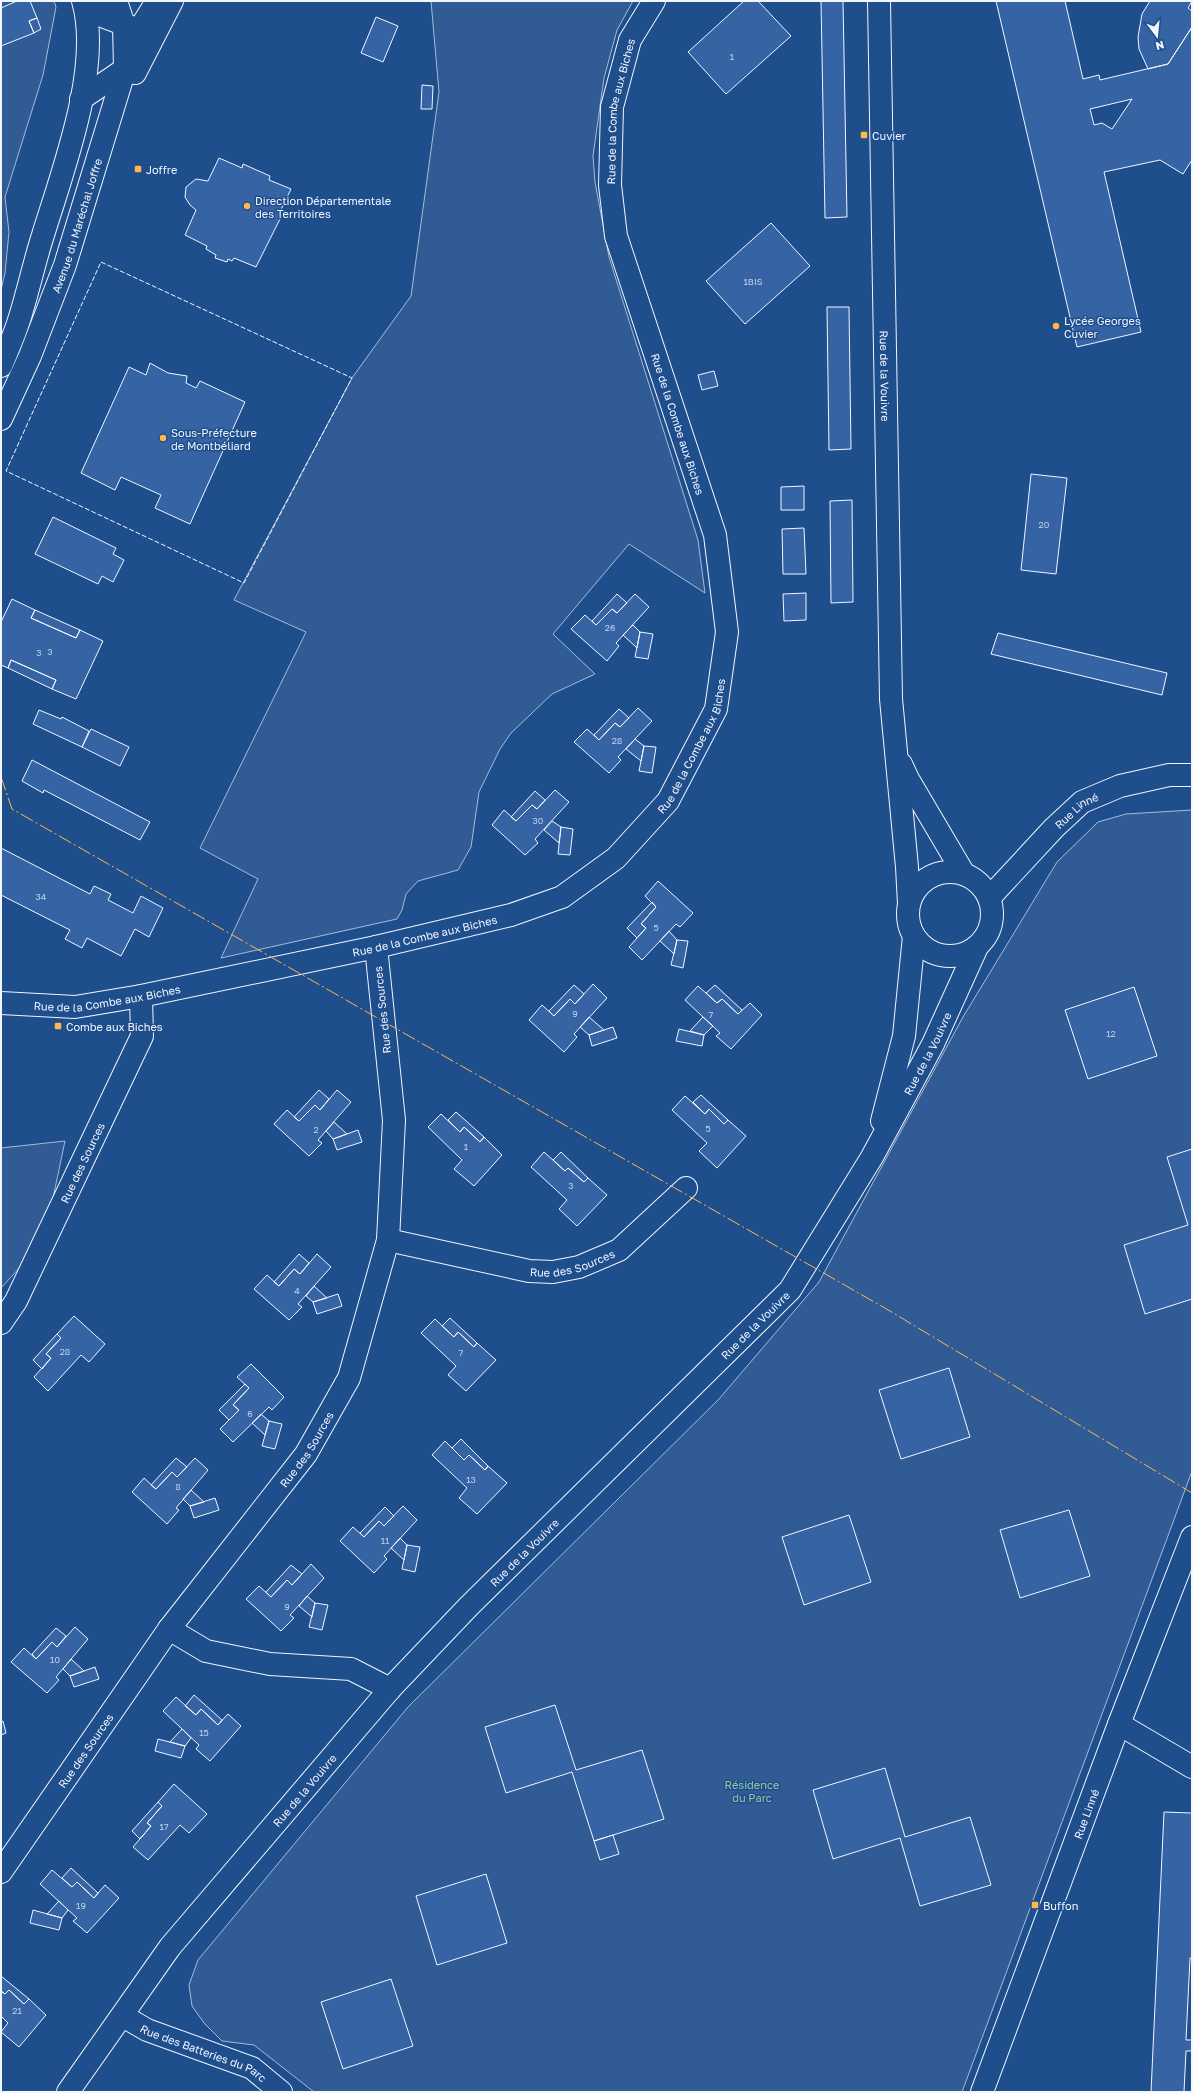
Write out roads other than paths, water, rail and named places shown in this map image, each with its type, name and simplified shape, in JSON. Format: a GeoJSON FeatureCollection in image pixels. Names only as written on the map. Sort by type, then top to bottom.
{"type":"FeatureCollection","features":[{"type":"Feature","properties":{"kind":"street"},"geometry":{"type":"LineString","coordinates":[[1,366],[19,322],[67,154],[81,99],[88,62],[86,12],[82,1]]}},
{"type":"Feature","properties":{"kind":"street"},"geometry":{"type":"LineString","coordinates":[[98,1],[102,16],[139,30]]}},
{"type":"Feature","properties":{"kind":"street"},"geometry":{"type":"LineString","coordinates":[[116,1],[139,30]]}},
{"type":"Feature","properties":{"kind":"street","name":"Avenue du Maréchal Joffre"},"geometry":{"type":"LineString","coordinates":[[1,418],[30,356],[65,265],[139,30],[157,1]]}},
{"type":"Feature","properties":{"kind":"street","name":"Avenue du Maréchal Joffre"},"geometry":{"type":"LineString","coordinates":[[139,30],[172,1]]}},
{"type":"Feature","properties":{"kind":"street","name":"Rue de la Combe aux Biches"},"geometry":{"type":"LineString","coordinates":[[1,1003],[75,1007],[142,996],[376,947],[512,914],[562,897],[616,858],[668,801],[716,709],[727,632],[715,536],[616,236],[610,186],[612,107],[630,40],[654,1]]}},
{"type":"Feature","properties":{"kind":"street","name":"Rue de la Vouivre"},"geometry":{"type":"LineString","coordinates":[[879,1],[891,699],[907,867],[909,904]]}},
{"type":"Feature","properties":{"kind":"street"},"geometry":{"type":"LineString","coordinates":[[113,112],[125,69],[139,30]]}},
{"type":"Feature","properties":{"kind":"street"},"geometry":{"type":"LineString","coordinates":[[81,99],[125,69]]}},
{"type":"Feature","properties":{"kind":"street","name":"Rue de la Vouivre"},"geometry":{"type":"LineString","coordinates":[[895,750],[908,779],[964,874]]}},
{"type":"Feature","properties":{"kind":"street","name":"Rue Linné"},"geometry":{"type":"LineString","coordinates":[[990,897],[1054,828],[1082,802],[1120,786],[1169,776],[1192,775]]}},
{"type":"Feature","properties":{"kind":"street"},"geometry":{"type":"LineString","coordinates":[[950,871],[964,874],[974,879],[984,887],[990,897],[993,909],[992,922],[988,934],[977,947],[966,953],[955,956],[943,956],[931,952],[914,936],[908,915],[909,904],[914,891],[924,880],[936,874],[950,871]]}},
{"type":"Feature","properties":{"kind":"street","name":"Rue de la Vouivre"},"geometry":{"type":"LineString","coordinates":[[872,1156],[904,1036],[914,936]]}},
{"type":"Feature","properties":{"kind":"street","name":"Rue des Sources"},"geometry":{"type":"LineString","coordinates":[[1,1872],[169,1629],[306,1454],[349,1378],[388,1240],[394,1120],[376,947]]}},
{"type":"Feature","properties":{"kind":"street","name":"Rue de la Vouivre"},"geometry":{"type":"LineString","coordinates":[[123,2016],[170,1947],[390,1689],[469,1606],[790,1290],[872,1156],[933,1044],[977,947]]}},
{"type":"Feature","properties":{"kind":"street","name":"Rue des Sources"},"geometry":{"type":"LineString","coordinates":[[1,1323],[16,1301],[142,1036],[142,996]]}},
{"type":"Feature","properties":{"kind":"street","name":"Rue des Sources"},"geometry":{"type":"LineString","coordinates":[[388,1240],[529,1271],[554,1272],[580,1267],[619,1250],[686,1188]]}},
{"type":"Feature","properties":{"kind":"street","name":"Rue Linné"},"geometry":{"type":"LineString","coordinates":[[982,2092],[1119,1724],[1192,1537]]}},
{"type":"Feature","properties":{"kind":"street"},"geometry":{"type":"LineString","coordinates":[[169,1629],[206,1651],[270,1664],[351,1669],[390,1689]]}},
{"type":"Feature","properties":{"kind":"street"},"geometry":{"type":"LineString","coordinates":[[1119,1724],[1192,1767]]}},
{"type":"Feature","properties":{"kind":"street"},"geometry":{"type":"LineString","coordinates":[[68,2092],[123,2016]]}},
{"type":"Feature","properties":{"kind":"street","name":"Rue des Batteries du Parc"},"geometry":{"type":"LineString","coordinates":[[123,2016],[147,2030],[252,2068],[281,2092]]}},
{"type":"Feature","properties":{"kind":"place","name":"Cuvier"},"geometry":{"type":"Point","coordinates":[864,135]}},
{"type":"Feature","properties":{"kind":"place","name":"Joffre"},"geometry":{"type":"Point","coordinates":[138,169]}},
{"type":"Feature","properties":{"kind":"place","name":"Direction Départementale des Territoires"},"geometry":{"type":"Point","coordinates":[247,206]}},
{"type":"Feature","properties":{"kind":"place","name":"Lycée Georges Cuvier"},"geometry":{"type":"Point","coordinates":[1056,326]}},
{"type":"Feature","properties":{"kind":"place","name":"Sous-Préfecture de Montbéliard"},"geometry":{"type":"Point","coordinates":[163,438]}},
{"type":"Feature","properties":{"kind":"place","name":"Combe aux Biches"},"geometry":{"type":"Point","coordinates":[58,1026]}},
{"type":"Feature","properties":{"kind":"place","name":"Buffon"},"geometry":{"type":"Point","coordinates":[1035,1905]}},
{"type":"Feature","properties":{"kind":"park label","name":"Résidence du Parc"},"geometry":{"type":"Point","coordinates":[752,1790]}}]}
